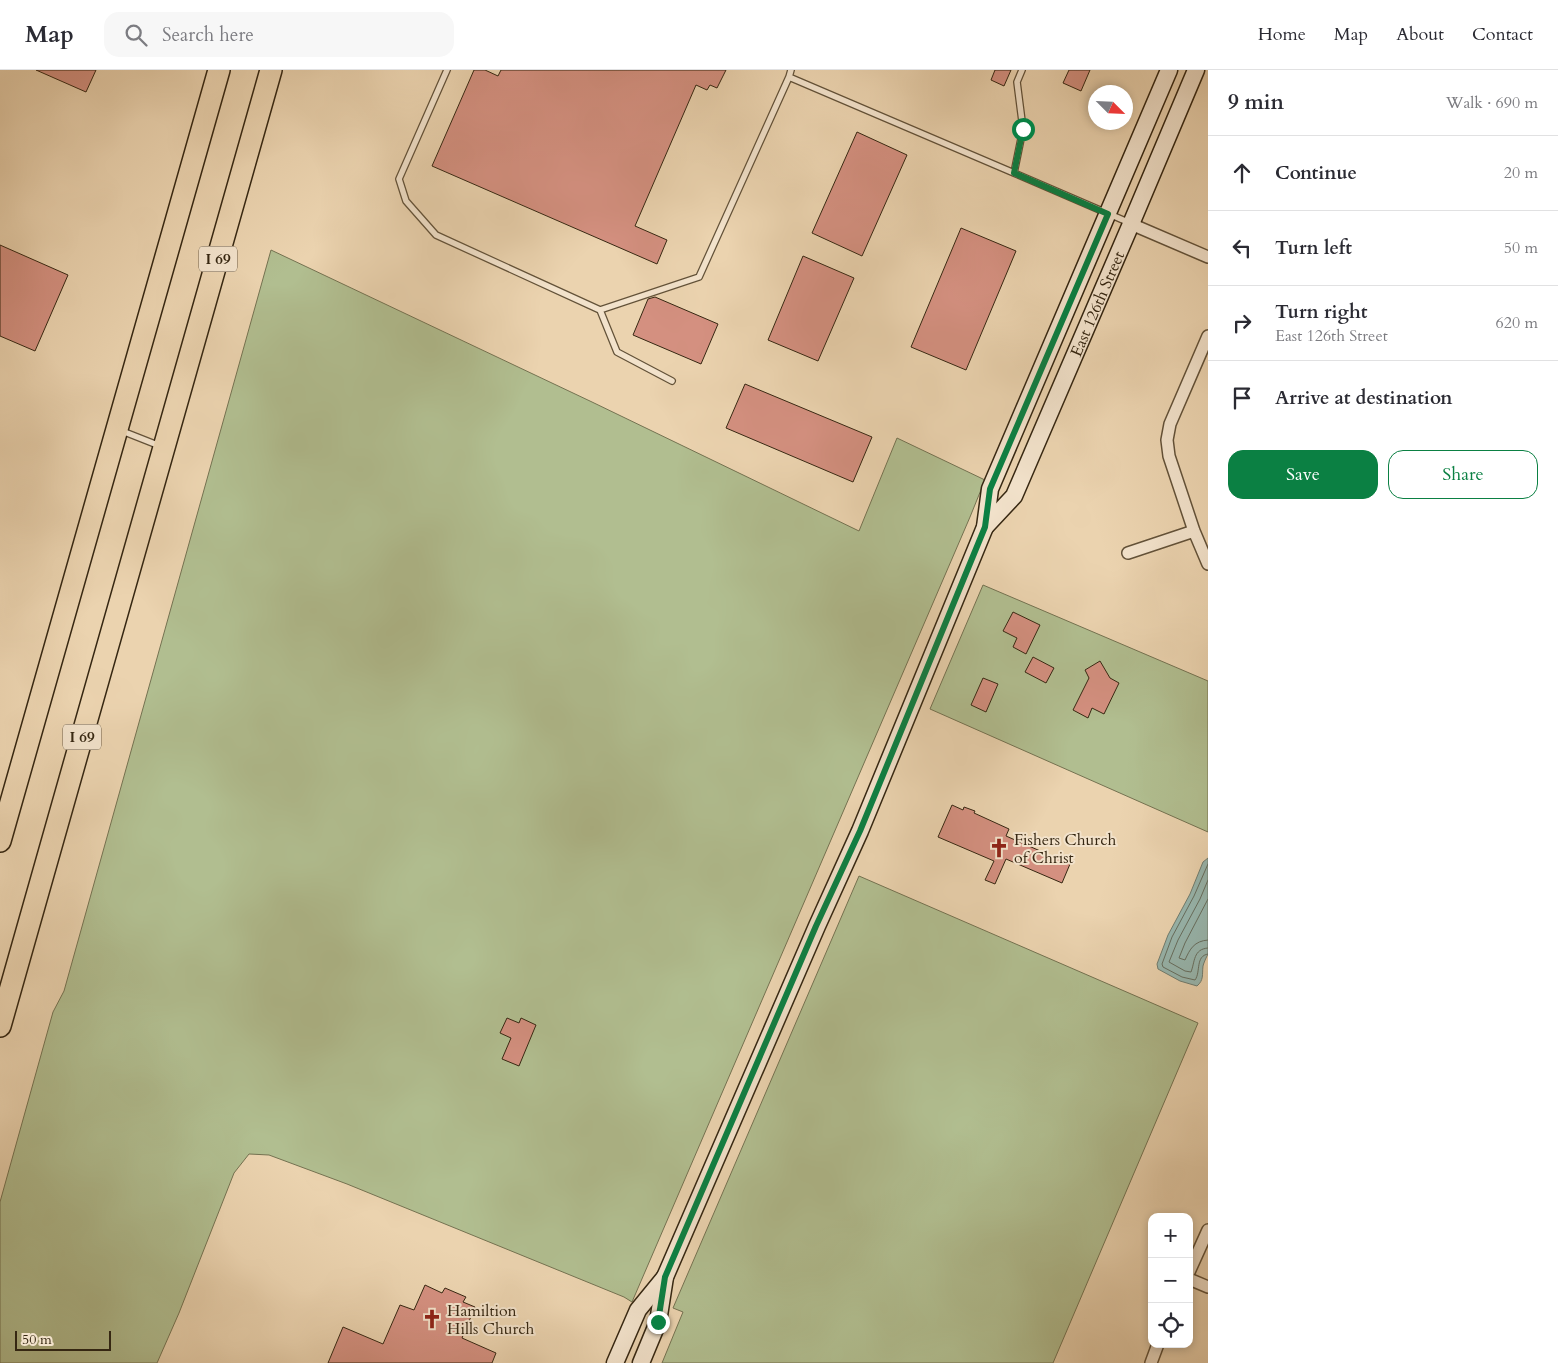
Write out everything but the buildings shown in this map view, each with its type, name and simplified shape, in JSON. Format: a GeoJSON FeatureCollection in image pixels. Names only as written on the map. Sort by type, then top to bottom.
{"type":"FeatureCollection","features":[{"type":"Feature","properties":{"kind":"highway"},"geometry":{"type":"LineString","coordinates":[[0,842],[219,70]]}},
{"type":"Feature","properties":{"kind":"highway","name":"I 69"},"geometry":{"type":"LineString","coordinates":[[0,1026],[271,70]]}},
{"type":"Feature","properties":{"kind":"main road","name":"East 126th Street"},"geometry":{"type":"LineString","coordinates":[[641,1363],[658,1322],[665,1277],[816,926],[860,831],[985,527],[990,489],[1169,70]]}},
{"type":"Feature","properties":{"kind":"main road","name":"East 126th Street"},"geometry":{"type":"LineString","coordinates":[[985,527],[1014,496],[1132,224],[1196,70]]}},
{"type":"Feature","properties":{"kind":"main road","name":"East 126th Street"},"geometry":{"type":"LineString","coordinates":[[615,1363],[638,1310],[665,1277]]}},
{"type":"Feature","properties":{"kind":"street"},"geometry":{"type":"LineString","coordinates":[[1132,224],[1208,257]]}},
{"type":"Feature","properties":{"kind":"street"},"geometry":{"type":"LineString","coordinates":[[1208,336],[1170,424],[1167,440],[1168,456],[1194,531],[1208,564]]}},
{"type":"Feature","properties":{"kind":"street"},"geometry":{"type":"LineString","coordinates":[[1128,553],[1194,531]]}},
{"type":"Feature","properties":{"kind":"street"},"geometry":{"type":"LineString","coordinates":[[1193,1263],[1208,1230]]}},
{"type":"Feature","properties":{"kind":"street"},"geometry":{"type":"LineString","coordinates":[[1193,1281],[1208,1287]]}},
{"type":"Feature","properties":{"kind":"street"},"geometry":{"type":"LineString","coordinates":[[1151,1363],[1157,1348]]}},
{"type":"Feature","properties":{"kind":"lane"},"geometry":{"type":"LineString","coordinates":[[447,70],[399,179],[406,201],[436,235],[600,310],[699,277],[792,70]]}},
{"type":"Feature","properties":{"kind":"lane"},"geometry":{"type":"LineString","coordinates":[[1014,173],[1023,129],[1017,82],[1022,70]]}},
{"type":"Feature","properties":{"kind":"lane"},"geometry":{"type":"LineString","coordinates":[[788,77],[1132,224]]}},
{"type":"Feature","properties":{"kind":"lane"},"geometry":{"type":"LineString","coordinates":[[600,310],[617,352],[672,381]]}},
{"type":"Feature","properties":{"kind":"lane"},"geometry":{"type":"LineString","coordinates":[[117,429],[164,447]]}},
{"type":"Feature","properties":{"kind":"green space"},"geometry":{"type":"Polygon","coordinates":[[[271,250],[859,531],[897,438],[985,480],[632,1302],[624,1297],[347,1184],[269,1155],[249,1154],[234,1173],[179,1313],[157,1363],[0,1363],[0,1202],[53,1012],[64,991],[271,250]]]}},
{"type":"Feature","properties":{"kind":"green space"},"geometry":{"type":"Polygon","coordinates":[[[983,585],[1208,681],[1208,832],[930,709],[983,585]]]}},
{"type":"Feature","properties":{"kind":"green space"},"geometry":{"type":"Polygon","coordinates":[[[859,876],[1198,1023],[1053,1363],[662,1363],[683,1312],[673,1308],[859,876]]]}},
{"type":"Feature","properties":{"kind":"water"},"geometry":{"type":"Polygon","coordinates":[[[1208,858],[1208,954],[1203,966],[1202,979],[1197,986],[1180,981],[1158,969],[1157,964],[1168,935],[1190,894],[1203,862],[1208,858]]]}},
{"type":"Feature","properties":{"kind":"place","name":"Fishers Church of Christ"},"geometry":{"type":"Point","coordinates":[999,848]}},
{"type":"Feature","properties":{"kind":"place","name":"Hamiltion Hills Church"},"geometry":{"type":"Point","coordinates":[432,1319]}},
{"type":"Feature","properties":{"kind":"route"},"geometry":{"type":"LineString","coordinates":[[658,1322],[665,1277],[816,926],[860,831],[985,527],[990,489],[1108,214],[1014,173],[1023,129]]}}]}
